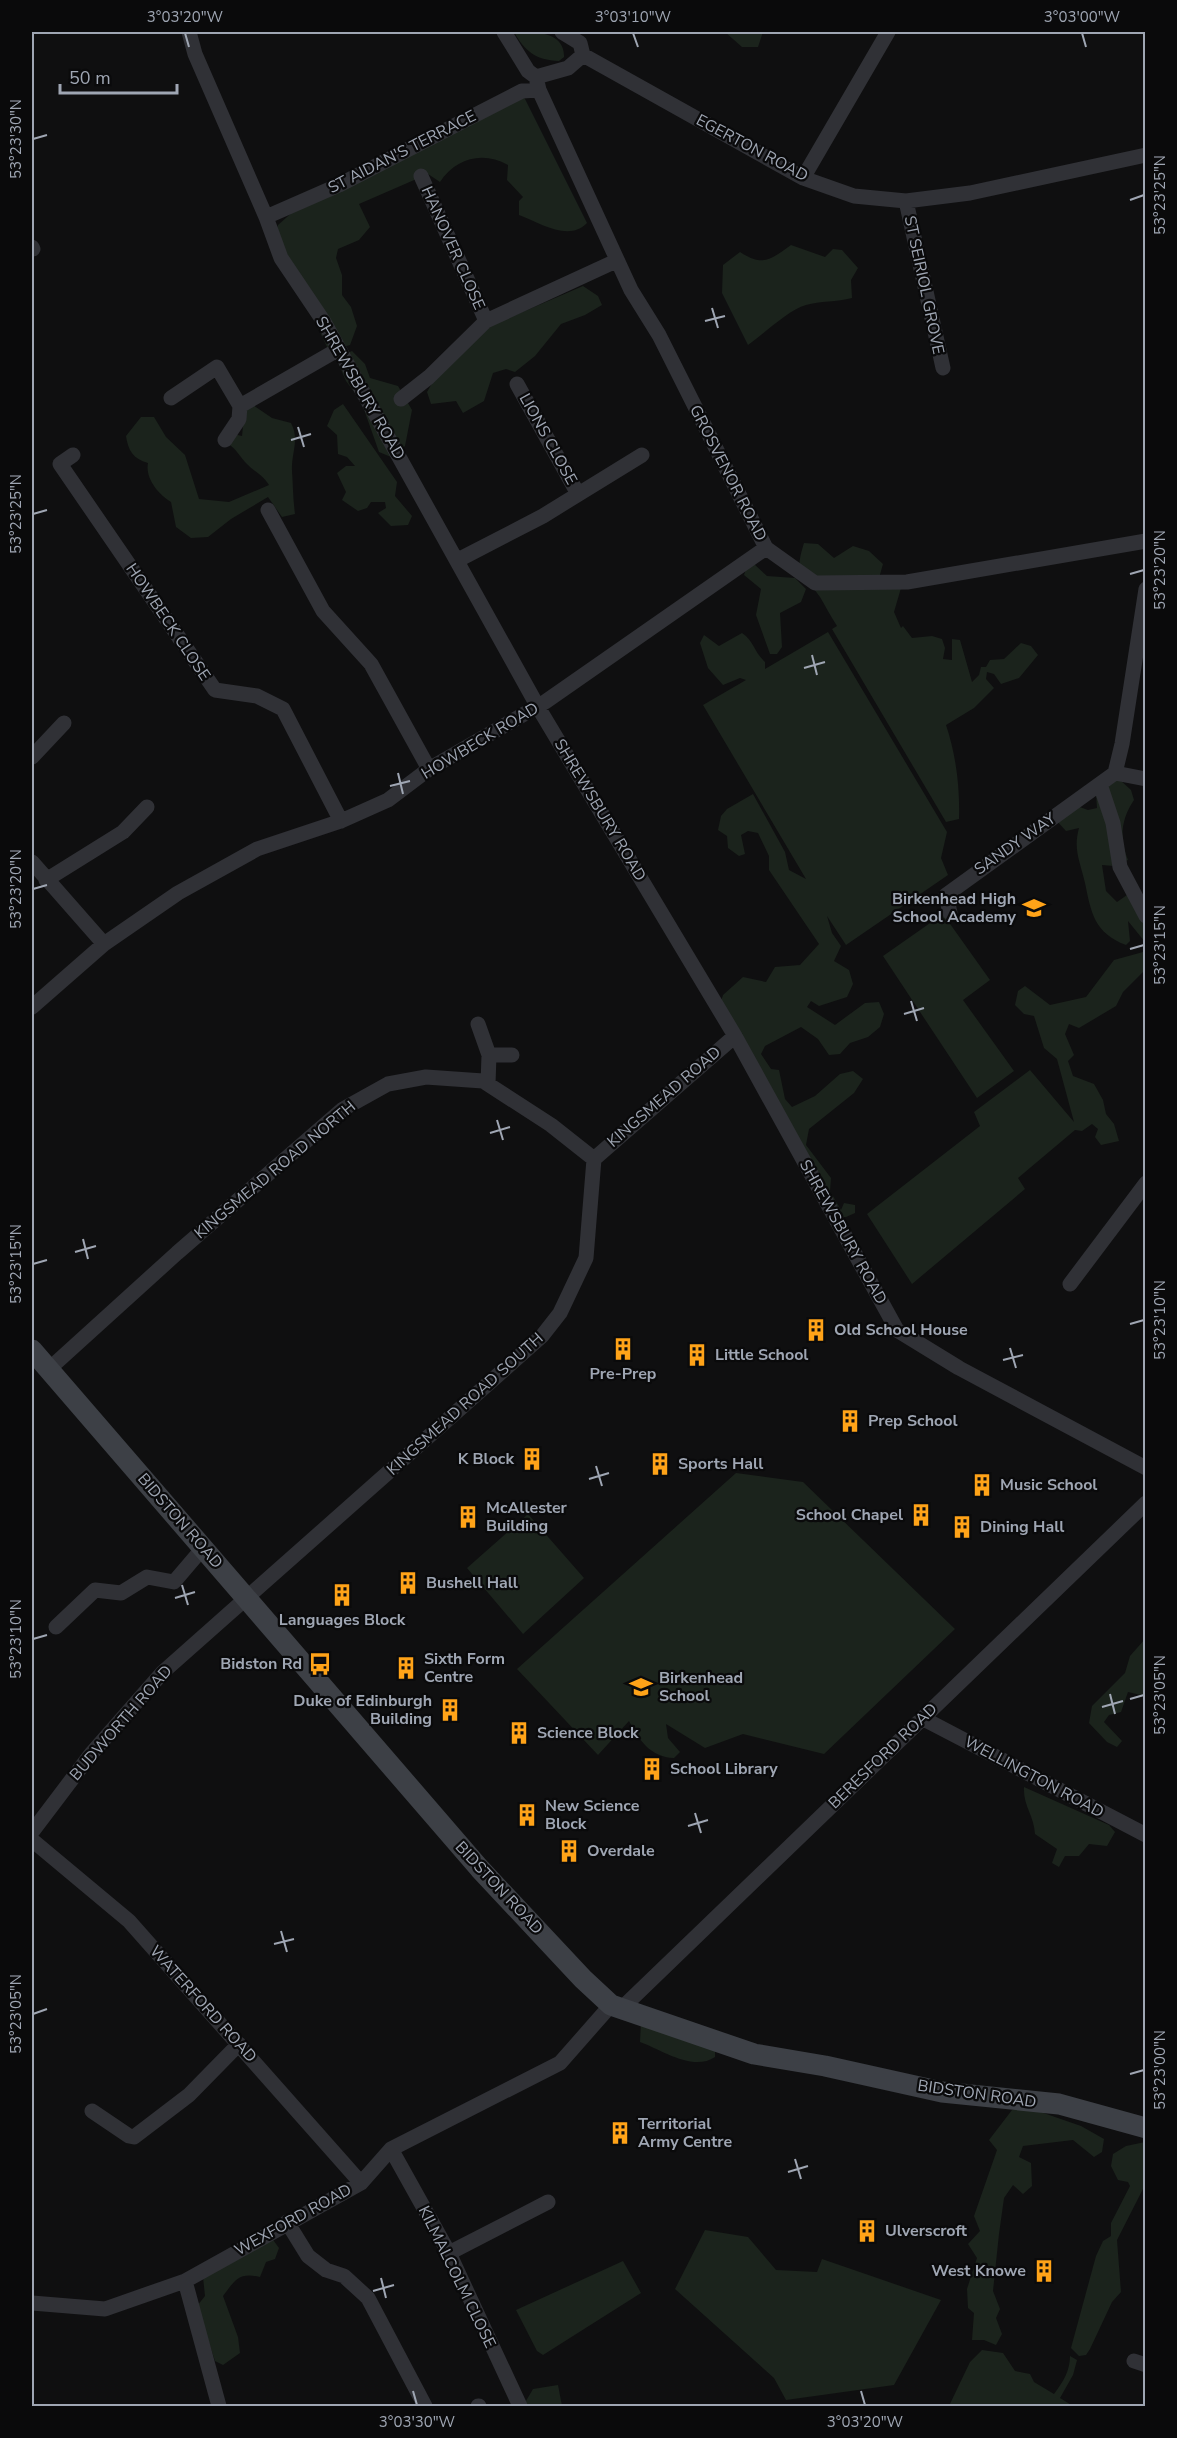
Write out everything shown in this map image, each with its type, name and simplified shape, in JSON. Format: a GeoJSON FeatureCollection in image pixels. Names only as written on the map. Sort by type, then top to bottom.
{"type":"FeatureCollection","features":[{"type":"Feature","properties":{"kind":"main road","name":"BIDSTON ROAD"},"geometry":{"type":"LineString","coordinates":[[32,1350],[480,1869],[583,1979],[616,2007],[754,2054],[825,2066],[942,2092],[1059,2104],[1146,2128]]}},
{"type":"Feature","properties":{"kind":"street","name":"SHREWSBURY ROAD"},"geometry":{"type":"LineString","coordinates":[[189,32],[195,54],[281,258],[339,349],[538,707],[735,1036],[897,1330],[959,1368],[1146,1468]]}},
{"type":"Feature","properties":{"kind":"street","name":"GROSVENOR ROAD"},"geometry":{"type":"LineString","coordinates":[[504,32],[537,83],[616,261],[659,335],[766,548],[814,583],[907,582],[1146,542]]}},
{"type":"Feature","properties":{"kind":"street"},"geometry":{"type":"LineString","coordinates":[[562,32],[580,43],[583,56]]}},
{"type":"Feature","properties":{"kind":"street"},"geometry":{"type":"LineString","coordinates":[[803,178],[888,32]]}},
{"type":"Feature","properties":{"kind":"street","name":"ST AIDAN'S TERRACE"},"geometry":{"type":"LineString","coordinates":[[266,218],[339,185],[567,68],[583,56]]}},
{"type":"Feature","properties":{"kind":"street","name":"EGERTON ROAD"},"geometry":{"type":"LineString","coordinates":[[583,56],[803,178],[854,196],[906,201],[970,193],[1146,155]]}},
{"type":"Feature","properties":{"kind":"street","name":"HANOVER CLOSE"},"geometry":{"type":"LineString","coordinates":[[421,176],[486,321]]}},
{"type":"Feature","properties":{"kind":"street","name":"ST SEIRIOL GROVE"},"geometry":{"type":"LineString","coordinates":[[906,201],[943,368]]}},
{"type":"Feature","properties":{"kind":"street","name":"HANOVER CLOSE"},"geometry":{"type":"LineString","coordinates":[[401,399],[429,377],[486,321],[616,261]]}},
{"type":"Feature","properties":{"kind":"street"},"geometry":{"type":"LineString","coordinates":[[240,406],[339,349]]}},
{"type":"Feature","properties":{"kind":"street"},"geometry":{"type":"LineString","coordinates":[[171,398],[217,367],[240,406],[239,419],[225,440]]}},
{"type":"Feature","properties":{"kind":"street","name":"LIONS CLOSE"},"geometry":{"type":"LineString","coordinates":[[517,384],[578,494]]}},
{"type":"Feature","properties":{"kind":"street","name":"HOWBECK CLOSE"},"geometry":{"type":"LineString","coordinates":[[73,455],[60,464],[215,690],[257,696],[283,709],[341,821]]}},
{"type":"Feature","properties":{"kind":"street"},"geometry":{"type":"LineString","coordinates":[[458,560],[543,516],[642,455]]}},
{"type":"Feature","properties":{"kind":"street"},"geometry":{"type":"LineString","coordinates":[[268,510],[323,611],[371,664],[429,769]]}},
{"type":"Feature","properties":{"kind":"street","name":"HOWBECK ROAD"},"geometry":{"type":"LineString","coordinates":[[32,1006],[104,944],[178,893],[257,849],[341,821],[388,800],[429,769],[538,707],[766,548]]}},
{"type":"Feature","properties":{"kind":"street"},"geometry":{"type":"LineString","coordinates":[[1146,589],[1122,744],[1115,772],[1100,784],[1113,823],[1120,867],[1146,916]]}},
{"type":"Feature","properties":{"kind":"street"},"geometry":{"type":"LineString","coordinates":[[32,756],[64,723]]}},
{"type":"Feature","properties":{"kind":"street"},"geometry":{"type":"LineString","coordinates":[[1115,772],[1146,779]]}},
{"type":"Feature","properties":{"kind":"street","name":"SANDY WAY"},"geometry":{"type":"LineString","coordinates":[[950,913],[946,895],[1100,784]]}},
{"type":"Feature","properties":{"kind":"street"},"geometry":{"type":"LineString","coordinates":[[46,880],[123,832],[147,807]]}},
{"type":"Feature","properties":{"kind":"street"},"geometry":{"type":"LineString","coordinates":[[32,862],[104,944]]}},
{"type":"Feature","properties":{"kind":"street"},"geometry":{"type":"LineString","coordinates":[[478,1024],[489,1055],[488,1084]]}},
{"type":"Feature","properties":{"kind":"street","name":"KINGSMEAD ROAD"},"geometry":{"type":"LineString","coordinates":[[594,1159],[735,1036]]}},
{"type":"Feature","properties":{"kind":"street"},"geometry":{"type":"LineString","coordinates":[[489,1055],[512,1055]]}},
{"type":"Feature","properties":{"kind":"street","name":"KINGSMEAD ROAD NORTH"},"geometry":{"type":"LineString","coordinates":[[48,1370],[177,1253],[343,1109],[388,1084],[438,1078],[488,1084],[550,1125],[594,1159]]}},
{"type":"Feature","properties":{"kind":"street","name":"KINGSMEAD ROAD SOUTH"},"geometry":{"type":"LineString","coordinates":[[246,1598],[542,1336],[560,1313],[586,1258],[594,1159]]}},
{"type":"Feature","properties":{"kind":"street"},"geometry":{"type":"LineString","coordinates":[[1070,1284],[1146,1183]]}},
{"type":"Feature","properties":{"kind":"street","name":"BERESFORD ROAD"},"geometry":{"type":"LineString","coordinates":[[616,2007],[1146,1503]]}},
{"type":"Feature","properties":{"kind":"street"},"geometry":{"type":"LineString","coordinates":[[56,1627],[95,1590],[121,1593],[147,1577],[174,1582],[203,1548]]}},
{"type":"Feature","properties":{"kind":"street","name":"BUDWORTH ROAD"},"geometry":{"type":"LineString","coordinates":[[32,1832],[91,1754],[162,1672],[246,1598]]}},
{"type":"Feature","properties":{"kind":"street","name":"WELLINGTON ROAD"},"geometry":{"type":"LineString","coordinates":[[922,1718],[1144,1832]]}},
{"type":"Feature","properties":{"kind":"street","name":"WATERFORD ROAD"},"geometry":{"type":"LineString","coordinates":[[32,1840],[129,1921],[361,2182]]}},
{"type":"Feature","properties":{"kind":"street","name":"WEXFORD ROAD"},"geometry":{"type":"LineString","coordinates":[[32,2303],[105,2309],[185,2281],[286,2222],[361,2182],[391,2149],[560,2062],[616,2007]]}},
{"type":"Feature","properties":{"kind":"street"},"geometry":{"type":"LineString","coordinates":[[92,2111],[134,2137],[189,2095],[239,2044]]}},
{"type":"Feature","properties":{"kind":"street","name":"KILMALCOLM CLOSE"},"geometry":{"type":"LineString","coordinates":[[391,2149],[449,2253],[520,2406]]}},
{"type":"Feature","properties":{"kind":"street"},"geometry":{"type":"LineString","coordinates":[[449,2253],[548,2202]]}},
{"type":"Feature","properties":{"kind":"street"},"geometry":{"type":"LineString","coordinates":[[286,2222],[308,2256],[326,2270],[344,2276],[368,2298],[425,2406]]}},
{"type":"Feature","properties":{"kind":"street"},"geometry":{"type":"LineString","coordinates":[[185,2281],[219,2406]]}},
{"type":"Feature","properties":{"kind":"shaded area"},"geometry":{"type":"Polygon","coordinates":[[[514,32],[546,34],[554,37],[563,48],[564,57],[559,61],[537,56],[522,44],[514,32]]]}},
{"type":"Feature","properties":{"kind":"shaded area"},"geometry":{"type":"Polygon","coordinates":[[[725,32],[763,32],[758,47],[742,47],[725,32]]]}},
{"type":"Feature","properties":{"kind":"shaded area"},"geometry":{"type":"Polygon","coordinates":[[[524,97],[587,223],[572,231],[563,231],[519,215],[519,201],[523,197],[507,180],[508,165],[489,158],[462,162],[446,174],[440,182],[428,174],[359,204],[370,227],[359,240],[338,249],[336,258],[342,275],[342,295],[351,307],[357,326],[350,345],[329,351],[305,301],[272,246],[278,225],[296,209],[524,97]]]}},
{"type":"Feature","properties":{"kind":"shaded area"},"geometry":{"type":"Polygon","coordinates":[[[791,245],[825,257],[833,249],[842,250],[858,268],[851,280],[852,298],[799,308],[748,345],[722,293],[723,265],[740,252],[748,257],[766,260],[791,245]]]}},
{"type":"Feature","properties":{"kind":"shaded area"},"geometry":{"type":"Polygon","coordinates":[[[583,286],[598,296],[602,305],[585,315],[561,324],[535,356],[515,372],[506,369],[493,373],[484,401],[463,413],[456,401],[431,404],[427,392],[434,380],[492,325],[583,286]]]}},
{"type":"Feature","properties":{"kind":"shaded area"},"geometry":{"type":"Polygon","coordinates":[[[352,351],[365,364],[370,378],[398,386],[412,410],[405,446],[391,457],[379,452],[361,401],[346,381],[336,358],[352,351]]]}},
{"type":"Feature","properties":{"kind":"shaded area"},"geometry":{"type":"Polygon","coordinates":[[[250,403],[272,418],[291,423],[294,429],[292,471],[295,514],[282,517],[268,497],[231,519],[208,537],[191,538],[176,527],[171,502],[162,495],[151,480],[148,474],[148,463],[132,453],[126,436],[141,417],[154,417],[166,437],[185,455],[199,499],[229,502],[269,485],[228,444],[233,434],[242,436],[245,407],[250,403]]]}},
{"type":"Feature","properties":{"kind":"shaded area"},"geometry":{"type":"Polygon","coordinates":[[[343,404],[397,482],[395,496],[412,516],[408,525],[391,526],[378,513],[386,508],[385,502],[371,502],[367,508],[358,511],[342,500],[346,492],[337,473],[346,466],[355,466],[347,457],[338,454],[337,435],[327,426],[334,410],[343,404]]]}},
{"type":"Feature","properties":{"kind":"shaded area"},"geometry":{"type":"Polygon","coordinates":[[[804,543],[818,544],[834,558],[853,546],[869,551],[883,564],[879,578],[901,588],[894,612],[901,628],[903,626],[912,638],[932,636],[942,639],[945,648],[943,659],[952,660],[952,639],[960,640],[972,682],[979,675],[981,667],[986,667],[990,660],[1004,659],[1021,643],[1031,646],[1038,655],[1019,678],[1001,684],[994,674],[987,672],[986,679],[994,688],[974,708],[946,725],[957,771],[959,819],[946,822],[832,629],[837,626],[800,569],[804,543]]]}},
{"type":"Feature","properties":{"kind":"shaded area"},"geometry":{"type":"Polygon","coordinates":[[[754,564],[767,576],[795,578],[806,589],[801,602],[780,613],[782,647],[777,654],[770,654],[756,615],[761,589],[744,575],[747,566],[754,564]]]}},
{"type":"Feature","properties":{"kind":"shaded area"},"geometry":{"type":"Polygon","coordinates":[[[828,632],[947,832],[941,858],[948,875],[846,945],[827,916],[832,933],[841,946],[834,961],[849,970],[853,984],[847,997],[819,1006],[811,1001],[807,1007],[835,1025],[865,1003],[879,1002],[884,1014],[880,1027],[868,1037],[850,1043],[840,1054],[829,1055],[818,1039],[801,1027],[765,1046],[761,1054],[771,1069],[779,1070],[785,1099],[792,1107],[815,1096],[840,1074],[853,1071],[863,1079],[854,1093],[809,1129],[806,1145],[831,1178],[830,1191],[841,1210],[844,1203],[855,1205],[855,1213],[846,1217],[830,1217],[717,1014],[723,995],[743,977],[766,982],[775,967],[800,965],[819,944],[769,870],[769,856],[758,833],[748,831],[741,835],[745,854],[739,856],[728,848],[727,836],[718,830],[721,816],[727,809],[753,794],[785,852],[789,870],[806,879],[703,705],[746,680],[740,678],[723,685],[708,668],[700,643],[704,635],[719,646],[742,633],[765,662],[765,669],[828,632]]]}},
{"type":"Feature","properties":{"kind":"shaded area"},"geometry":{"type":"Polygon","coordinates":[[[1119,779],[1131,790],[1134,800],[1126,814],[1123,829],[1123,844],[1128,860],[1114,866],[1102,865],[1106,891],[1117,902],[1127,895],[1145,906],[1145,942],[1128,921],[1130,941],[1126,945],[1107,934],[1092,912],[1078,855],[1079,828],[1066,831],[1055,819],[1074,805],[1088,810],[1097,808],[1096,794],[1119,779]]]}},
{"type":"Feature","properties":{"kind":"shaded area"},"geometry":{"type":"Polygon","coordinates":[[[943,914],[990,980],[963,1000],[1014,1071],[977,1098],[883,956],[943,914]]]}},
{"type":"Feature","properties":{"kind":"shaded area"},"geometry":{"type":"Polygon","coordinates":[[[1143,952],[1145,970],[1123,992],[1116,1006],[1079,1028],[1069,1024],[1065,1034],[1074,1055],[1068,1061],[1073,1076],[1094,1084],[1103,1100],[1106,1114],[1114,1124],[1119,1141],[1101,1145],[1095,1137],[1098,1129],[1092,1124],[1082,1131],[1075,1130],[1018,1178],[1025,1189],[912,1284],[867,1214],[980,1126],[974,1112],[1030,1070],[1074,1122],[1057,1059],[1044,1048],[1034,1016],[1024,1014],[1015,1005],[1018,991],[1025,986],[1050,1005],[1086,997],[1114,960],[1143,952]]]}},
{"type":"Feature","properties":{"kind":"shaded area"},"geometry":{"type":"Polygon","coordinates":[[[736,1473],[803,1482],[955,1629],[824,1754],[743,1734],[705,1748],[666,1724],[668,1738],[680,1752],[674,1758],[666,1757],[646,1746],[629,1721],[598,1755],[517,1669],[736,1473]]]}},
{"type":"Feature","properties":{"kind":"shaded area"},"geometry":{"type":"Polygon","coordinates":[[[528,1514],[584,1578],[523,1634],[467,1568],[528,1514]]]}},
{"type":"Feature","properties":{"kind":"shaded area"},"geometry":{"type":"Polygon","coordinates":[[[1145,1639],[1145,1696],[1128,1692],[1121,1712],[1109,1715],[1104,1722],[1122,1741],[1117,1747],[1107,1742],[1089,1723],[1092,1706],[1125,1673],[1130,1656],[1145,1639]]]}},
{"type":"Feature","properties":{"kind":"shaded area"},"geometry":{"type":"Polygon","coordinates":[[[1024,1787],[1109,1825],[1115,1832],[1107,1846],[1089,1844],[1079,1856],[1065,1856],[1059,1867],[1052,1863],[1057,1849],[1035,1834],[1025,1800],[1024,1787]]]}},
{"type":"Feature","properties":{"kind":"shaded area"},"geometry":{"type":"Polygon","coordinates":[[[641,2021],[715,2048],[715,2057],[706,2061],[687,2061],[640,2042],[641,2021]]]}},
{"type":"Feature","properties":{"kind":"shaded area"},"geometry":{"type":"Polygon","coordinates":[[[1029,2108],[1081,2126],[1104,2139],[1102,2152],[1094,2157],[1073,2140],[1023,2146],[1019,2157],[1031,2163],[1032,2186],[1023,2194],[1013,2185],[1004,2198],[993,2291],[1000,2309],[996,2318],[1002,2334],[996,2345],[984,2340],[972,2340],[974,2313],[968,2308],[967,2289],[977,2258],[968,2244],[980,2231],[974,2216],[997,2150],[989,2140],[1012,2110],[1029,2108]]]}},
{"type":"Feature","properties":{"kind":"shaded area"},"geometry":{"type":"Polygon","coordinates":[[[1145,2142],[1145,2185],[1117,2240],[1121,2292],[1112,2302],[1090,2349],[1086,2355],[1079,2356],[1071,2348],[1096,2256],[1103,2241],[1111,2236],[1111,2223],[1130,2186],[1128,2182],[1118,2180],[1111,2166],[1113,2154],[1126,2146],[1145,2142]]]}},
{"type":"Feature","properties":{"kind":"shaded area"},"geometry":{"type":"Polygon","coordinates":[[[705,2230],[748,2237],[776,2270],[817,2272],[822,2259],[941,2300],[894,2385],[786,2400],[774,2378],[675,2289],[705,2230]]]}},
{"type":"Feature","properties":{"kind":"shaded area"},"geometry":{"type":"Polygon","coordinates":[[[271,2237],[279,2248],[275,2259],[266,2262],[260,2277],[247,2276],[238,2279],[223,2296],[238,2337],[240,2353],[223,2365],[215,2361],[197,2306],[205,2296],[203,2277],[271,2237]]]}},
{"type":"Feature","properties":{"kind":"shaded area"},"geometry":{"type":"Polygon","coordinates":[[[623,2261],[641,2293],[543,2355],[537,2351],[516,2310],[623,2261]]]}},
{"type":"Feature","properties":{"kind":"shaded area"},"geometry":{"type":"Polygon","coordinates":[[[982,2350],[1003,2353],[1015,2371],[1030,2374],[1034,2382],[1054,2394],[1069,2367],[1070,2356],[1077,2360],[1073,2375],[1060,2398],[1073,2406],[949,2406],[970,2362],[982,2350]]]}},
{"type":"Feature","properties":{"kind":"shaded area"},"geometry":{"type":"Polygon","coordinates":[[[558,2385],[562,2406],[523,2406],[533,2389],[558,2385]]]}},
{"type":"Feature","properties":{"kind":"place","name":"Birkenhead High School Academy"},"geometry":{"type":"Point","coordinates":[1034,908]}},
{"type":"Feature","properties":{"kind":"place","name":"Old School House"},"geometry":{"type":"Point","coordinates":[816,1330]}},
{"type":"Feature","properties":{"kind":"place","name":"Pre-Prep"},"geometry":{"type":"Point","coordinates":[623,1349]}},
{"type":"Feature","properties":{"kind":"place","name":"Little School"},"geometry":{"type":"Point","coordinates":[697,1355]}},
{"type":"Feature","properties":{"kind":"place","name":"Prep School"},"geometry":{"type":"Point","coordinates":[850,1421]}},
{"type":"Feature","properties":{"kind":"place","name":"K Block"},"geometry":{"type":"Point","coordinates":[532,1459]}},
{"type":"Feature","properties":{"kind":"place","name":"Sports Hall"},"geometry":{"type":"Point","coordinates":[660,1464]}},
{"type":"Feature","properties":{"kind":"place","name":"Music School"},"geometry":{"type":"Point","coordinates":[982,1485]}},
{"type":"Feature","properties":{"kind":"place","name":"School Chapel"},"geometry":{"type":"Point","coordinates":[921,1515]}},
{"type":"Feature","properties":{"kind":"place","name":"McAllester Building"},"geometry":{"type":"Point","coordinates":[468,1517]}},
{"type":"Feature","properties":{"kind":"place","name":"Dining Hall"},"geometry":{"type":"Point","coordinates":[962,1527]}},
{"type":"Feature","properties":{"kind":"place","name":"Bushell Hall"},"geometry":{"type":"Point","coordinates":[408,1583]}},
{"type":"Feature","properties":{"kind":"place","name":"Languages Block"},"geometry":{"type":"Point","coordinates":[342,1595]}},
{"type":"Feature","properties":{"kind":"place","name":"Bidston Rd"},"geometry":{"type":"Point","coordinates":[320,1664]}},
{"type":"Feature","properties":{"kind":"place","name":"Sixth Form Centre"},"geometry":{"type":"Point","coordinates":[406,1668]}},
{"type":"Feature","properties":{"kind":"place","name":"Birkenhead School"},"geometry":{"type":"Point","coordinates":[641,1687]}},
{"type":"Feature","properties":{"kind":"place","name":"Duke of Edinburgh Building"},"geometry":{"type":"Point","coordinates":[450,1710]}},
{"type":"Feature","properties":{"kind":"place","name":"Science Block"},"geometry":{"type":"Point","coordinates":[519,1733]}},
{"type":"Feature","properties":{"kind":"place","name":"School Library"},"geometry":{"type":"Point","coordinates":[652,1769]}},
{"type":"Feature","properties":{"kind":"place","name":"New Science Block"},"geometry":{"type":"Point","coordinates":[527,1815]}},
{"type":"Feature","properties":{"kind":"place","name":"Overdale"},"geometry":{"type":"Point","coordinates":[569,1851]}},
{"type":"Feature","properties":{"kind":"place","name":"Territorial Army Centre"},"geometry":{"type":"Point","coordinates":[620,2133]}},
{"type":"Feature","properties":{"kind":"place","name":"Ulverscroft"},"geometry":{"type":"Point","coordinates":[867,2231]}},
{"type":"Feature","properties":{"kind":"place","name":"West Knowe"},"geometry":{"type":"Point","coordinates":[1044,2271]}}]}
